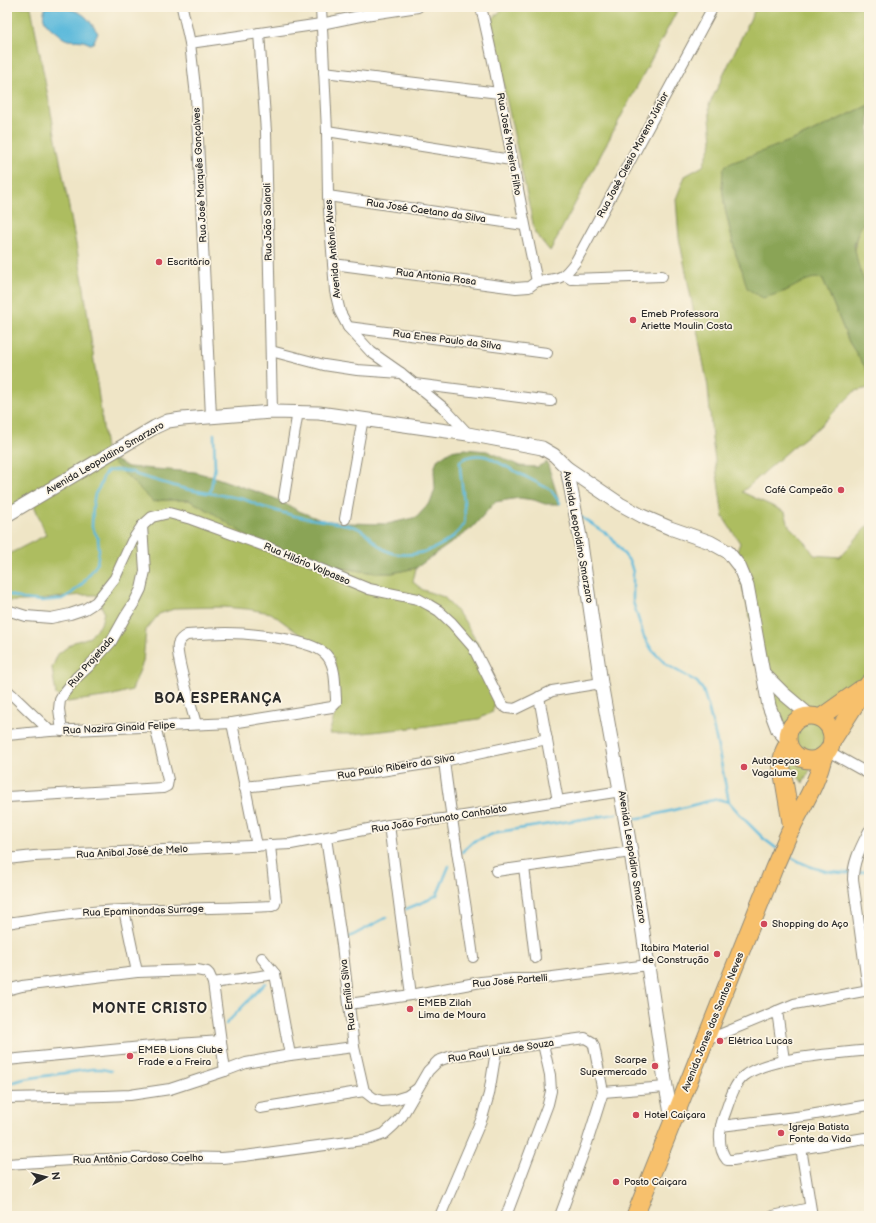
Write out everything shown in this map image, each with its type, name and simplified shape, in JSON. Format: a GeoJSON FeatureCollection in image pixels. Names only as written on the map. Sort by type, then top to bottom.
{"type":"FeatureCollection","features":[{"type":"Feature","properties":{"kind":"highway","name":"Avenida Jones dos Santos Neves"},"geometry":{"type":"LineString","coordinates":[[789,835],[781,764],[788,742],[789,730],[800,718],[815,717],[869,684]]}},
{"type":"Feature","properties":{"kind":"highway","name":"Avenida Jones dos Santos Neves"},"geometry":{"type":"LineString","coordinates":[[635,1216],[707,1040],[775,866],[811,793],[828,749],[869,684]]}},
{"type":"Feature","properties":{"kind":"highway"},"geometry":{"type":"LineString","coordinates":[[788,742],[791,750],[804,760],[815,760],[828,749],[830,730],[828,726],[815,717]]}},
{"type":"Feature","properties":{"kind":"street","name":"Rua José Marquês Gonçalves"},"geometry":{"type":"LineString","coordinates":[[182,7],[190,43],[196,96],[211,416]]}},
{"type":"Feature","properties":{"kind":"street","name":"Avenida Antônio Alves"},"geometry":{"type":"LineString","coordinates":[[321,7],[327,131],[328,196],[335,291],[340,312],[348,327],[371,352],[401,373],[445,409],[468,434]]}},
{"type":"Feature","properties":{"kind":"street"},"geometry":{"type":"LineString","coordinates":[[190,43],[321,24],[365,15],[418,7]]}},
{"type":"Feature","properties":{"kind":"street","name":"Rua José Moreira Filho"},"geometry":{"type":"LineString","coordinates":[[481,7],[493,57],[511,160],[537,281]]}},
{"type":"Feature","properties":{"kind":"street","name":"Rua José Clesio Moreno Júnior"},"geometry":{"type":"LineString","coordinates":[[565,275],[576,261],[713,7]]}},
{"type":"Feature","properties":{"kind":"street","name":"Rua João Salaroli"},"geometry":{"type":"LineString","coordinates":[[259,33],[266,132],[272,412]]}},
{"type":"Feature","properties":{"kind":"street"},"geometry":{"type":"LineString","coordinates":[[324,72],[499,93]]}},
{"type":"Feature","properties":{"kind":"street"},"geometry":{"type":"LineString","coordinates":[[327,131],[511,160]]}},
{"type":"Feature","properties":{"kind":"street","name":"Rua José Caetano da Silva"},"geometry":{"type":"LineString","coordinates":[[328,196],[524,225]]}},
{"type":"Feature","properties":{"kind":"street","name":"Rua Antonia Rosa"},"geometry":{"type":"LineString","coordinates":[[333,264],[516,288],[529,287],[537,281]]}},
{"type":"Feature","properties":{"kind":"street"},"geometry":{"type":"LineString","coordinates":[[537,281],[554,280],[565,275],[572,279],[662,276]]}},
{"type":"Feature","properties":{"kind":"street","name":"Rua Enes Paulo da Silva"},"geometry":{"type":"LineString","coordinates":[[348,327],[547,353]]}},
{"type":"Feature","properties":{"kind":"street"},"geometry":{"type":"LineString","coordinates":[[271,351],[324,364],[357,370],[401,373]]}},
{"type":"Feature","properties":{"kind":"street"},"geometry":{"type":"LineString","coordinates":[[415,384],[551,401]]}},
{"type":"Feature","properties":{"kind":"street"},"geometry":{"type":"LineString","coordinates":[[284,497],[298,412]]}},
{"type":"Feature","properties":{"kind":"street","name":"Avenida Leopoldino Smarzaro"},"geometry":{"type":"LineString","coordinates":[[7,515],[155,427],[168,421],[211,416],[298,412],[363,418],[528,444],[542,448],[554,455],[567,468],[580,537],[601,683],[631,852],[666,1087],[673,1124]]}},
{"type":"Feature","properties":{"kind":"street"},"geometry":{"type":"LineString","coordinates":[[345,520],[363,418]]}},
{"type":"Feature","properties":{"kind":"street"},"geometry":{"type":"LineString","coordinates":[[567,468],[620,504],[642,516],[670,528],[710,542],[728,552],[739,566],[747,585],[773,718],[778,730],[788,742]]}},
{"type":"Feature","properties":{"kind":"street","name":"Rua Hilário Volpasso"},"geometry":{"type":"LineString","coordinates":[[7,610],[26,616],[51,618],[85,609],[96,602],[115,578],[132,541],[142,526],[156,515],[169,513],[270,548],[363,587],[418,600],[439,610],[452,622],[473,647],[502,705],[507,708],[515,708],[552,691],[601,683]]}},
{"type":"Feature","properties":{"kind":"street","name":"Rua Projetada"},"geometry":{"type":"LineString","coordinates":[[62,731],[59,709],[60,700],[76,678],[111,642],[141,589],[145,571],[142,526]]}},
{"type":"Feature","properties":{"kind":"street","name":"Rua Nazira Ginaid Felipe"},"geometry":{"type":"LineString","coordinates":[[7,735],[50,731],[232,723],[332,707],[336,699],[333,667],[324,652],[292,640],[247,634],[226,633],[187,635],[178,643],[178,655],[196,724]]}},
{"type":"Feature","properties":{"kind":"street"},"geometry":{"type":"LineString","coordinates":[[764,674],[784,694],[815,717]]}},
{"type":"Feature","properties":{"kind":"street"},"geometry":{"type":"LineString","coordinates":[[7,690],[50,731]]}},
{"type":"Feature","properties":{"kind":"street"},"geometry":{"type":"LineString","coordinates":[[539,697],[558,801]]}},
{"type":"Feature","properties":{"kind":"street"},"geometry":{"type":"LineString","coordinates":[[232,723],[257,846]]}},
{"type":"Feature","properties":{"kind":"street"},"geometry":{"type":"LineString","coordinates":[[7,797],[163,788],[167,786],[168,780],[155,726]]}},
{"type":"Feature","properties":{"kind":"street","name":"Rua Paulo Ribeiro da Silva"},"geometry":{"type":"LineString","coordinates":[[244,786],[368,773],[444,761],[547,739]]}},
{"type":"Feature","properties":{"kind":"street"},"geometry":{"type":"LineString","coordinates":[[828,749],[869,774]]}},
{"type":"Feature","properties":{"kind":"street"},"geometry":{"type":"LineString","coordinates":[[444,761],[451,818],[473,957]]}},
{"type":"Feature","properties":{"kind":"street","name":"Rua João Fortunato Canholato"},"geometry":{"type":"LineString","coordinates":[[257,846],[291,844],[389,826],[451,818],[621,791]]}},
{"type":"Feature","properties":{"kind":"street"},"geometry":{"type":"LineString","coordinates":[[389,826],[411,995]]}},
{"type":"Feature","properties":{"kind":"street"},"geometry":{"type":"LineString","coordinates":[[707,1040],[794,1004],[869,990],[853,874],[857,856],[869,831]]}},
{"type":"Feature","properties":{"kind":"street","name":"Rua Emília Silva"},"geometry":{"type":"LineString","coordinates":[[326,838],[342,945],[354,1047],[364,1091]]}},
{"type":"Feature","properties":{"kind":"street","name":"Rua Anibal José de Melo"},"geometry":{"type":"LineString","coordinates":[[7,859],[257,846]]}},
{"type":"Feature","properties":{"kind":"street","name":"Rua Epaminondas Surrage"},"geometry":{"type":"LineString","coordinates":[[7,923],[65,915],[124,910],[272,906],[275,904],[276,900],[270,846]]}},
{"type":"Feature","properties":{"kind":"street"},"geometry":{"type":"LineString","coordinates":[[496,871],[631,852]]}},
{"type":"Feature","properties":{"kind":"street"},"geometry":{"type":"LineString","coordinates":[[524,867],[535,958]]}},
{"type":"Feature","properties":{"kind":"street"},"geometry":{"type":"LineString","coordinates":[[124,910],[137,972]]}},
{"type":"Feature","properties":{"kind":"street"},"geometry":{"type":"LineString","coordinates":[[262,958],[275,974],[290,1055]]}},
{"type":"Feature","properties":{"kind":"street","name":"Rua José Partelli"},"geometry":{"type":"LineString","coordinates":[[349,1004],[411,995],[481,982],[513,979],[537,979],[648,965]]}},
{"type":"Feature","properties":{"kind":"street"},"geometry":{"type":"LineString","coordinates":[[7,990],[22,986],[137,972],[197,970],[206,972],[209,974],[213,983],[225,1072]]}},
{"type":"Feature","properties":{"kind":"street"},"geometry":{"type":"LineString","coordinates":[[213,983],[275,974]]}},
{"type":"Feature","properties":{"kind":"street"},"geometry":{"type":"LineString","coordinates":[[777,1011],[784,1060]]}},
{"type":"Feature","properties":{"kind":"street","name":"Rua Raul Luiz de Souza"},"geometry":{"type":"LineString","coordinates":[[244,1156],[351,1142],[370,1139],[384,1134],[394,1126],[402,1116],[428,1071],[438,1061],[452,1056],[585,1038],[592,1042],[594,1046],[603,1092]]}},
{"type":"Feature","properties":{"kind":"street"},"geometry":{"type":"LineString","coordinates":[[7,1060],[163,1044],[221,1041]]}},
{"type":"Feature","properties":{"kind":"street"},"geometry":{"type":"LineString","coordinates":[[506,1216],[548,1104],[551,1091],[550,1075],[543,1044]]}},
{"type":"Feature","properties":{"kind":"street"},"geometry":{"type":"LineString","coordinates":[[7,1098],[130,1095],[170,1089],[225,1072],[246,1063],[290,1055],[354,1047]]}},
{"type":"Feature","properties":{"kind":"street"},"geometry":{"type":"LineString","coordinates":[[869,1050],[784,1060],[759,1068],[745,1076],[737,1084],[721,1126],[720,1145],[723,1155],[727,1160],[733,1160],[865,1138],[869,1140]]}},
{"type":"Feature","properties":{"kind":"street"},"geometry":{"type":"LineString","coordinates":[[440,1216],[482,1118],[489,1094],[496,1051]]}},
{"type":"Feature","properties":{"kind":"street"},"geometry":{"type":"LineString","coordinates":[[560,1216],[587,1143],[603,1092],[666,1087]]}},
{"type":"Feature","properties":{"kind":"street"},"geometry":{"type":"LineString","coordinates":[[260,1108],[364,1091],[373,1098],[382,1101],[394,1100],[407,1096],[419,1088]]}},
{"type":"Feature","properties":{"kind":"street"},"geometry":{"type":"LineString","coordinates":[[721,1126],[804,1116],[869,1105]]}},
{"type":"Feature","properties":{"kind":"street"},"geometry":{"type":"LineString","coordinates":[[773,1216],[811,1212],[801,1148]]}},
{"type":"Feature","properties":{"kind":"street","name":"Rua Antônio Cardoso Coelho"},"geometry":{"type":"LineString","coordinates":[[7,1164],[71,1160],[178,1157],[215,1158],[244,1156]]}},
{"type":"Feature","properties":{"kind":"green space"},"geometry":{"type":"Polygon","coordinates":[[[7,7],[31,7],[83,281],[107,456],[153,502],[162,500],[189,500],[213,513],[341,568],[376,573],[392,573],[416,568],[413,582],[423,590],[444,597],[464,620],[480,648],[492,680],[497,700],[492,712],[479,719],[420,727],[354,734],[329,734],[335,713],[338,693],[334,657],[306,639],[271,613],[223,607],[177,608],[159,614],[146,630],[143,662],[132,690],[110,696],[68,702],[56,695],[52,668],[58,654],[74,642],[90,637],[101,624],[104,612],[97,595],[30,601],[7,601],[7,555],[46,535],[34,505],[7,514],[7,7]]]}},
{"type":"Feature","properties":{"kind":"green space"},"geometry":{"type":"Polygon","coordinates":[[[504,7],[679,7],[550,251],[535,233],[490,22],[504,7]]]}},
{"type":"Feature","properties":{"kind":"green space"},"geometry":{"type":"Polygon","coordinates":[[[756,7],[869,7],[869,105],[803,136],[727,165],[722,187],[725,209],[736,255],[742,270],[784,292],[813,278],[823,279],[849,342],[869,373],[869,388],[855,391],[819,427],[792,448],[742,492],[785,512],[789,526],[806,543],[814,555],[840,557],[869,524],[869,670],[837,721],[803,783],[782,756],[770,697],[735,556],[740,543],[723,517],[712,439],[708,387],[679,238],[676,199],[685,176],[703,166],[712,142],[709,105],[756,7]]]}},
{"type":"Feature","properties":{"kind":"green space"},"geometry":{"type":"Polygon","coordinates":[[[869,105],[869,217],[859,229],[854,245],[858,264],[869,296],[869,373],[849,342],[823,279],[813,278],[790,289],[763,298],[747,288],[736,255],[725,209],[722,187],[723,170],[726,165],[803,136],[869,105]]]}},
{"type":"Feature","properties":{"kind":"green space"},"geometry":{"type":"Polygon","coordinates":[[[869,217],[869,296],[858,265],[855,246],[861,226],[869,217]]]}},
{"type":"Feature","properties":{"kind":"green space"},"geometry":{"type":"Polygon","coordinates":[[[464,449],[487,451],[520,466],[537,467],[547,462],[560,504],[545,504],[534,500],[519,498],[495,502],[472,528],[416,568],[392,573],[376,573],[341,568],[254,541],[213,513],[189,500],[162,500],[153,502],[107,456],[128,467],[195,472],[217,478],[274,498],[321,520],[347,523],[387,524],[417,517],[431,501],[435,489],[434,470],[437,460],[450,451],[464,449]]]}},
{"type":"Feature","properties":{"kind":"water"},"geometry":{"type":"Polygon","coordinates":[[[46,7],[72,10],[86,17],[98,33],[93,43],[90,44],[82,41],[65,39],[50,28],[44,19],[44,11],[46,7]]]}},
{"type":"Feature","properties":{"kind":"waterway"},"geometry":{"type":"LineString","coordinates":[[210,493],[215,468],[214,434]]}},
{"type":"Feature","properties":{"kind":"waterway"},"geometry":{"type":"LineString","coordinates":[[7,594],[23,599],[42,601],[62,599],[72,593],[83,583],[97,564],[99,550],[98,538],[92,527],[93,505],[95,494],[104,475],[108,471],[116,470],[132,472],[137,475],[186,489],[243,499],[263,507],[295,516],[352,526],[364,532],[384,549],[398,554],[416,554],[435,548],[451,538],[464,524],[465,513],[460,461],[470,456],[477,455],[488,457],[551,490],[560,503]]}},
{"type":"Feature","properties":{"kind":"waterway"},"geometry":{"type":"LineString","coordinates":[[581,517],[610,536],[630,562],[633,572],[633,602],[644,637],[652,650],[667,665],[697,682],[703,690],[716,738],[729,802],[764,839],[776,848]]}},
{"type":"Feature","properties":{"kind":"waterway"},"geometry":{"type":"LineString","coordinates":[[633,819],[718,799],[729,802]]}},
{"type":"Feature","properties":{"kind":"waterway"},"geometry":{"type":"LineString","coordinates":[[462,852],[474,841],[498,832],[616,814]]}},
{"type":"Feature","properties":{"kind":"waterway"},"geometry":{"type":"LineString","coordinates":[[786,854],[801,863],[817,869],[851,873]]}},
{"type":"Feature","properties":{"kind":"waterway"},"geometry":{"type":"LineString","coordinates":[[406,909],[437,895],[449,866]]}},
{"type":"Feature","properties":{"kind":"waterway"},"geometry":{"type":"LineString","coordinates":[[856,873],[869,871]]}},
{"type":"Feature","properties":{"kind":"waterway"},"geometry":{"type":"LineString","coordinates":[[348,938],[387,917]]}},
{"type":"Feature","properties":{"kind":"waterway"},"geometry":{"type":"LineString","coordinates":[[226,1024],[265,983]]}},
{"type":"Feature","properties":{"kind":"waterway"},"geometry":{"type":"LineString","coordinates":[[7,1084],[24,1079],[92,1069],[111,1071]]}},
{"type":"Feature","properties":{"kind":"place","name":"Escritório"},"geometry":{"type":"Point","coordinates":[159,262]}},
{"type":"Feature","properties":{"kind":"place","name":"Emeb Professora Ariette Moulin Costa"},"geometry":{"type":"Point","coordinates":[633,320]}},
{"type":"Feature","properties":{"kind":"place","name":"Café Campeão"},"geometry":{"type":"Point","coordinates":[841,490]}},
{"type":"Feature","properties":{"kind":"place","name":"Autopeças Vagalume"},"geometry":{"type":"Point","coordinates":[744,767]}},
{"type":"Feature","properties":{"kind":"place","name":"Shopping do Aço"},"geometry":{"type":"Point","coordinates":[764,924]}},
{"type":"Feature","properties":{"kind":"place","name":"Itabira Material de Construção"},"geometry":{"type":"Point","coordinates":[717,954]}},
{"type":"Feature","properties":{"kind":"place","name":"EMEB Zilah Lima de Moura"},"geometry":{"type":"Point","coordinates":[410,1009]}},
{"type":"Feature","properties":{"kind":"place","name":"Elétrica Lucas"},"geometry":{"type":"Point","coordinates":[720,1041]}},
{"type":"Feature","properties":{"kind":"place","name":"EMEB Lions Clube Frade e a Freira"},"geometry":{"type":"Point","coordinates":[130,1056]}},
{"type":"Feature","properties":{"kind":"place","name":"Scarpe Supermercado"},"geometry":{"type":"Point","coordinates":[655,1066]}},
{"type":"Feature","properties":{"kind":"place","name":"Hotel Caiçara"},"geometry":{"type":"Point","coordinates":[636,1115]}},
{"type":"Feature","properties":{"kind":"place","name":"Igreja Batista Fonte da Vida"},"geometry":{"type":"Point","coordinates":[781,1133]}},
{"type":"Feature","properties":{"kind":"place","name":"Posto Caiçara"},"geometry":{"type":"Point","coordinates":[616,1182]}},
{"type":"Feature","properties":{"kind":"district","name":"BOA ESPERANÇA"},"geometry":{"type":"Point","coordinates":[218,698]}},
{"type":"Feature","properties":{"kind":"district","name":"MONTE CRISTO"},"geometry":{"type":"Point","coordinates":[150,1008]}}]}
